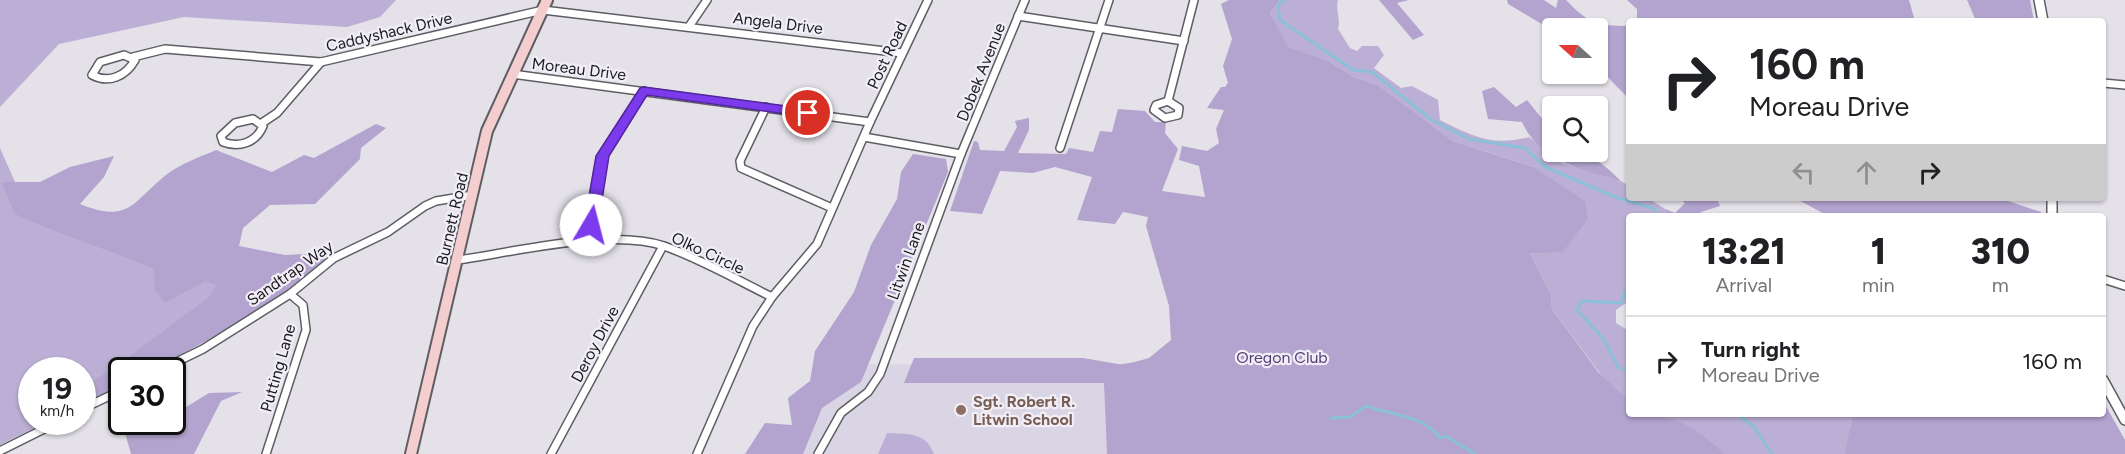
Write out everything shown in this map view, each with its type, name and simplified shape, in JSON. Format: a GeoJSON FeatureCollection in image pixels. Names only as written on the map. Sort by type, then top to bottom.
{"type":"FeatureCollection","features":[{"type":"Feature","properties":{"kind":"main road","name":"Burnett Road"},"geometry":{"type":"LineString","coordinates":[[411,454],[487,131],[511,74],[545,5]]}},
{"type":"Feature","properties":{"kind":"street"},"geometry":{"type":"LineString","coordinates":[[690,26],[707,0]]}},
{"type":"Feature","properties":{"kind":"street","name":"Post Road"},"geometry":{"type":"LineString","coordinates":[[870,122],[928,0]]}},
{"type":"Feature","properties":{"kind":"street","name":"Dobek Avenue"},"geometry":{"type":"LineString","coordinates":[[961,154],[1025,0]]}},
{"type":"Feature","properties":{"kind":"street"},"geometry":{"type":"LineString","coordinates":[[1060,148],[1109,0]]}},
{"type":"Feature","properties":{"kind":"street"},"geometry":{"type":"LineString","coordinates":[[1168,101],[1194,0]]}},
{"type":"Feature","properties":{"kind":"street"},"geometry":{"type":"LineString","coordinates":[[2039,0],[2042,18]]}},
{"type":"Feature","properties":{"kind":"street","name":"Angela Drive"},"geometry":{"type":"LineString","coordinates":[[545,5],[902,53]]}},
{"type":"Feature","properties":{"kind":"street","name":"Caddyshack Drive"},"geometry":{"type":"LineString","coordinates":[[133,57],[131,68],[120,75],[105,79],[92,75],[94,67],[104,60],[124,55],[133,57],[165,49],[321,62],[350,57],[545,5]]}},
{"type":"Feature","properties":{"kind":"street"},"geometry":{"type":"LineString","coordinates":[[1018,16],[1184,41]]}},
{"type":"Feature","properties":{"kind":"street"},"geometry":{"type":"LineString","coordinates":[[262,123],[277,113],[321,62]]}},
{"type":"Feature","properties":{"kind":"street","name":"Moreau Drive"},"geometry":{"type":"LineString","coordinates":[[511,74],[870,122]]}},
{"type":"Feature","properties":{"kind":"street"},"geometry":{"type":"LineString","coordinates":[[2106,83],[2125,85]]}},
{"type":"Feature","properties":{"kind":"street"},"geometry":{"type":"LineString","coordinates":[[588,244],[603,156],[644,91]]}},
{"type":"Feature","properties":{"kind":"street"},"geometry":{"type":"LineString","coordinates":[[766,107],[740,161],[741,168],[832,208]]}},
{"type":"Feature","properties":{"kind":"street"},"geometry":{"type":"LineString","coordinates":[[253,119],[262,123],[262,130],[248,142],[228,145],[222,140],[224,132],[240,121],[253,119]]}},
{"type":"Feature","properties":{"kind":"street"},"geometry":{"type":"LineString","coordinates":[[696,454],[753,326],[772,297],[817,244],[870,122]]}},
{"type":"Feature","properties":{"kind":"street"},"geometry":{"type":"LineString","coordinates":[[864,137],[961,154]]}},
{"type":"Feature","properties":{"kind":"street","name":"Litwin Lane"},"geometry":{"type":"LineString","coordinates":[[818,454],[841,413],[868,392],[880,374],[961,154]]}},
{"type":"Feature","properties":{"kind":"street","name":"Sandtrap Way"},"geometry":{"type":"LineString","coordinates":[[186,357],[290,294],[333,258],[388,232],[436,201],[473,195]]}},
{"type":"Feature","properties":{"kind":"street","name":"Olko Circle"},"geometry":{"type":"LineString","coordinates":[[458,260],[588,244],[645,241],[663,246],[772,297]]}},
{"type":"Feature","properties":{"kind":"street","name":"Deroy Drive"},"geometry":{"type":"LineString","coordinates":[[550,454],[663,246]]}},
{"type":"Feature","properties":{"kind":"street"},"geometry":{"type":"LineString","coordinates":[[2106,280],[2125,286]]}},
{"type":"Feature","properties":{"kind":"street","name":"Putting Lane"},"geometry":{"type":"LineString","coordinates":[[266,454],[306,330],[303,305],[290,294]]}},
{"type":"Feature","properties":{"kind":"street"},"geometry":{"type":"LineString","coordinates":[[2106,385],[2125,420]]}},
{"type":"Feature","properties":{"kind":"street"},"geometry":{"type":"LineString","coordinates":[[0,451],[32,435]]}},
{"type":"Feature","properties":{"kind":"shaded area"},"geometry":{"type":"Polygon","coordinates":[[[0,0],[396,0],[380,17],[347,27],[184,17],[59,44],[0,107],[0,0]]]}},
{"type":"Feature","properties":{"kind":"shaded area","name":"Oregon Club"},"geometry":{"type":"Polygon","coordinates":[[[1280,0],[1338,0],[1338,29],[1350,48],[1357,51],[1362,46],[1378,46],[1384,55],[1374,68],[1401,88],[1412,86],[1438,100],[1440,120],[1472,135],[1493,140],[1516,140],[1529,137],[1542,147],[1542,162],[1561,162],[1621,181],[1626,184],[1626,201],[1653,201],[1665,209],[1666,213],[1626,213],[1626,303],[1616,310],[1616,323],[1626,329],[1626,417],[1850,417],[1852,419],[1850,428],[1973,454],[1117,454],[1114,365],[1186,355],[1602,376],[1552,309],[1551,295],[1530,253],[1533,167],[1453,141],[1378,85],[1354,77],[1327,60],[1287,47],[1270,13],[1280,0]]]}},
{"type":"Feature","properties":{"kind":"shaded area"},"geometry":{"type":"Polygon","coordinates":[[[0,148],[18,189],[273,296],[149,357],[108,357],[108,382],[96,392],[96,357],[18,357],[18,435],[20,435],[0,445],[0,148]]]}},
{"type":"Feature","properties":{"kind":"shaded area","name":"Sgt. Robert R. Litwin School"},"geometry":{"type":"Polygon","coordinates":[[[826,364],[1114,365],[1117,454],[787,454],[826,364]]]}},
{"type":"Feature","properties":{"kind":"shaded area"},"geometry":{"type":"Polygon","coordinates":[[[887,433],[909,434],[921,438],[931,447],[934,454],[878,454],[887,433]]]}},
{"type":"Feature","properties":{"kind":"green space"},"geometry":{"type":"Polygon","coordinates":[[[1229,0],[1280,0],[1270,13],[1288,47],[1327,60],[1354,77],[1378,85],[1453,141],[1533,167],[1585,201],[1588,219],[1563,252],[1530,253],[1551,295],[1552,309],[1599,373],[1626,398],[1626,417],[1662,417],[1681,423],[1703,435],[1724,454],[1107,454],[1104,383],[904,383],[914,358],[1083,358],[1124,365],[1149,358],[1171,340],[1169,306],[1146,226],[1148,217],[1123,212],[1115,224],[1077,220],[1092,177],[1055,167],[1033,173],[1000,171],[982,214],[950,211],[974,141],[978,142],[980,150],[1004,151],[1017,127],[1015,121],[1029,118],[1029,130],[1018,153],[1066,154],[1069,148],[1093,152],[1100,131],[1112,132],[1118,109],[1145,111],[1155,122],[1166,122],[1165,133],[1178,149],[1162,191],[1205,197],[1199,166],[1179,160],[1182,146],[1207,151],[1219,143],[1216,129],[1224,110],[1207,108],[1221,87],[1225,87],[1228,83],[1223,66],[1232,39],[1221,4],[1229,0]]]}},
{"type":"Feature","properties":{"kind":"green space"},"geometry":{"type":"Polygon","coordinates":[[[1379,0],[1409,0],[1397,3],[1424,35],[1413,40],[1379,0]]]}},
{"type":"Feature","properties":{"kind":"green space"},"geometry":{"type":"Polygon","coordinates":[[[1507,0],[1544,0],[1556,8],[1558,0],[1566,0],[1587,18],[1542,18],[1542,24],[1508,4],[1507,0]]]}},
{"type":"Feature","properties":{"kind":"green space"},"geometry":{"type":"Polygon","coordinates":[[[1627,0],[1909,0],[1914,18],[1637,18],[1637,9],[1627,0]]]}},
{"type":"Feature","properties":{"kind":"green space"},"geometry":{"type":"Polygon","coordinates":[[[1967,0],[2030,0],[2033,18],[1975,18],[1967,0]]]}},
{"type":"Feature","properties":{"kind":"green space"},"geometry":{"type":"Polygon","coordinates":[[[1608,25],[1626,26],[1626,96],[1608,77],[1608,25]]]}},
{"type":"Feature","properties":{"kind":"green space"},"geometry":{"type":"Polygon","coordinates":[[[1494,87],[1516,107],[1527,100],[1542,119],[1542,148],[1522,122],[1488,119],[1482,91],[1494,87]]]}},
{"type":"Feature","properties":{"kind":"green space"},"geometry":{"type":"Polygon","coordinates":[[[376,124],[386,128],[361,148],[360,159],[315,204],[270,205],[243,228],[239,246],[285,255],[326,253],[325,262],[290,290],[176,357],[129,357],[208,298],[216,285],[205,281],[165,303],[155,290],[154,269],[15,214],[1,182],[40,182],[70,167],[114,156],[104,177],[80,204],[110,212],[129,207],[172,171],[216,150],[272,172],[304,155],[314,158],[376,124]]]}},
{"type":"Feature","properties":{"kind":"green space"},"geometry":{"type":"Polygon","coordinates":[[[913,154],[946,159],[948,172],[861,382],[822,408],[803,454],[745,454],[765,423],[792,425],[788,398],[810,381],[815,351],[854,292],[871,245],[897,199],[901,172],[913,154]]]}},
{"type":"Feature","properties":{"kind":"green space"},"geometry":{"type":"Polygon","coordinates":[[[1564,162],[1598,162],[1621,181],[1564,162]]]}},
{"type":"Feature","properties":{"kind":"green space"},"geometry":{"type":"Polygon","coordinates":[[[1683,201],[1718,201],[1720,206],[1700,213],[1675,213],[1685,203],[1683,201]]]}},
{"type":"Feature","properties":{"kind":"green space"},"geometry":{"type":"Polygon","coordinates":[[[1800,201],[2008,201],[2041,212],[2041,213],[1822,213],[1800,201]]]}},
{"type":"Feature","properties":{"kind":"green space"},"geometry":{"type":"Polygon","coordinates":[[[108,371],[108,393],[96,399],[96,379],[108,371]]]}},
{"type":"Feature","properties":{"kind":"green space"},"geometry":{"type":"Polygon","coordinates":[[[242,392],[221,401],[194,454],[131,454],[126,435],[186,435],[186,407],[209,393],[242,392]]]}},
{"type":"Feature","properties":{"kind":"green space"},"geometry":{"type":"Polygon","coordinates":[[[2106,406],[2125,440],[2125,454],[1845,454],[1852,419],[1850,417],[2106,417],[2106,406]]]}},
{"type":"Feature","properties":{"kind":"waterway"},"geometry":{"type":"LineString","coordinates":[[1285,0],[1278,5],[1280,20],[1353,70],[1372,72],[1432,120],[1469,139],[1525,148],[1545,167],[1626,200]]}},
{"type":"Feature","properties":{"kind":"waterway"},"geometry":{"type":"LineString","coordinates":[[1628,201],[1655,209],[1656,213]]}},
{"type":"Feature","properties":{"kind":"waterway"},"geometry":{"type":"LineString","coordinates":[[1626,290],[1621,303],[1582,301],[1577,310],[1603,338],[1618,367],[1626,371]]}},
{"type":"Feature","properties":{"kind":"waterway"},"geometry":{"type":"LineString","coordinates":[[1331,418],[1350,417],[1366,406],[1416,420],[1433,430],[1440,438],[1446,436],[1475,454]]}},
{"type":"Feature","properties":{"kind":"waterway"},"geometry":{"type":"LineString","coordinates":[[1741,417],[1755,428],[1772,454]]}},
{"type":"Feature","properties":{"kind":"place","name":"Sgt. Robert R. Litwin School"},"geometry":{"type":"Point","coordinates":[961,410]}},
{"type":"Feature","properties":{"kind":"route"},"geometry":{"type":"LineString","coordinates":[[591,225],[603,156],[644,91],[808,113]]}}]}
